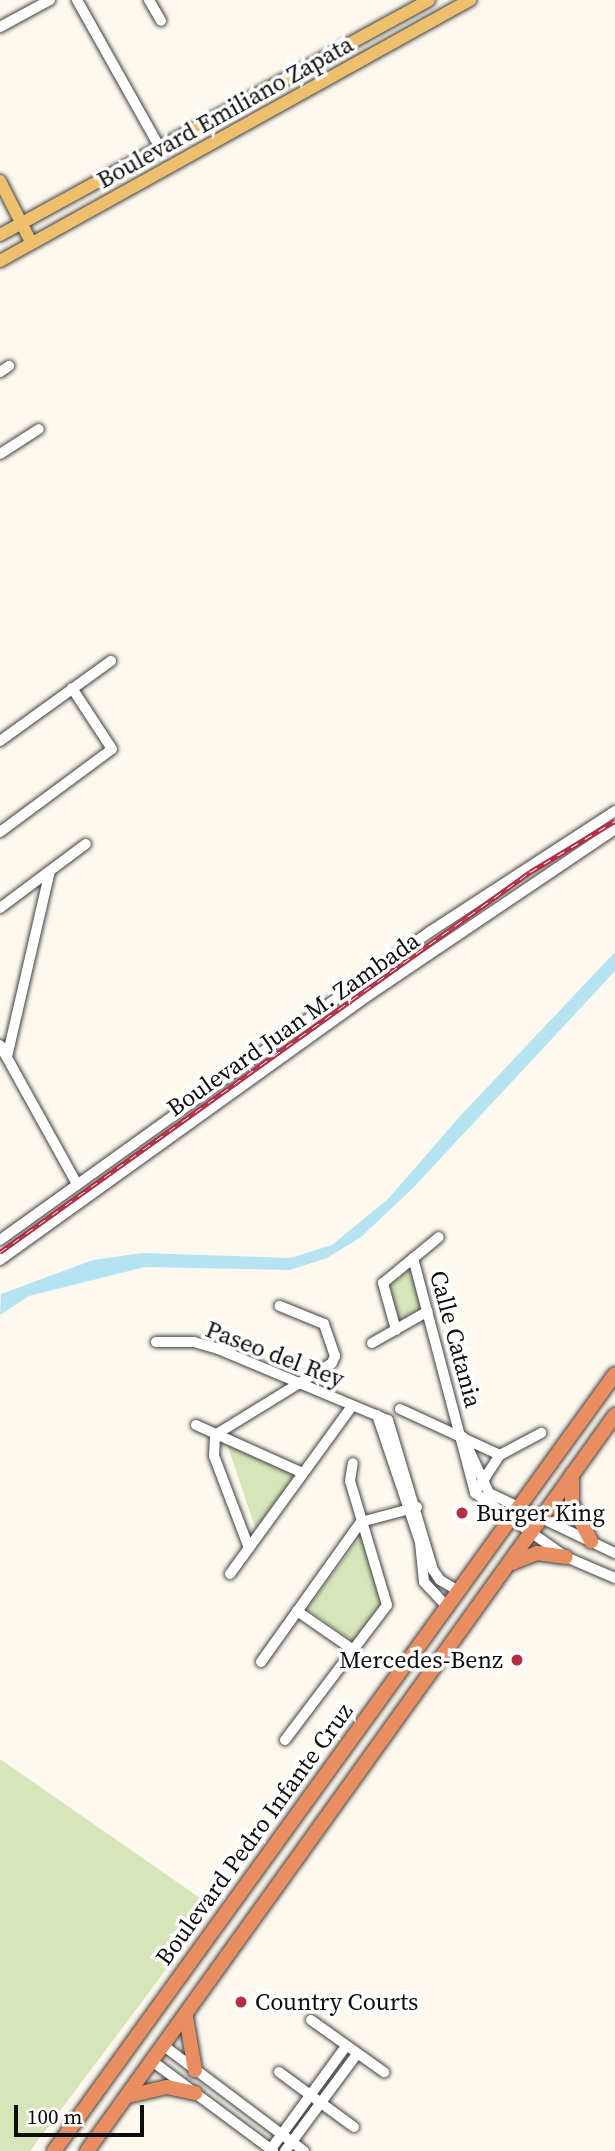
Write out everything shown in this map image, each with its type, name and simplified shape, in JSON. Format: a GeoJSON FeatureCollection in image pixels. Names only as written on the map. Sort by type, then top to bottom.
{"type":"FeatureCollection","features":[{"type":"Feature","properties":{"kind":"highway","name":"Boulevard Pedro Infante Cruz"},"geometry":{"type":"LineString","coordinates":[[54,2151],[615,1374]]}},
{"type":"Feature","properties":{"kind":"highway","name":"Boulevard Pedro Infante Cruz"},"geometry":{"type":"LineString","coordinates":[[87,2151],[511,1564],[615,1415]]}},
{"type":"Feature","properties":{"kind":"highway"},"geometry":{"type":"LineString","coordinates":[[572,1474],[575,1514],[591,1541]]}},
{"type":"Feature","properties":{"kind":"highway"},"geometry":{"type":"LineString","coordinates":[[511,1564],[537,1553],[566,1557]]}},
{"type":"Feature","properties":{"kind":"highway"},"geometry":{"type":"LineString","coordinates":[[186,2015],[187,2040],[195,2070]]}},
{"type":"Feature","properties":{"kind":"highway"},"geometry":{"type":"LineString","coordinates":[[126,2097],[167,2087],[195,2093]]}},
{"type":"Feature","properties":{"kind":"main road","name":"Boulevard Emiliano Zapata"},"geometry":{"type":"LineString","coordinates":[[0,235],[429,0]]}},
{"type":"Feature","properties":{"kind":"main road","name":"Boulevard Emiliano Zapata"},"geometry":{"type":"LineString","coordinates":[[0,261],[470,0]]}},
{"type":"Feature","properties":{"kind":"main road"},"geometry":{"type":"LineString","coordinates":[[0,181],[32,242]]}},
{"type":"Feature","properties":{"kind":"street"},"geometry":{"type":"LineString","coordinates":[[0,27],[50,0]]}},
{"type":"Feature","properties":{"kind":"street"},"geometry":{"type":"LineString","coordinates":[[77,0],[159,146]]}},
{"type":"Feature","properties":{"kind":"street"},"geometry":{"type":"LineString","coordinates":[[149,0],[161,21]]}},
{"type":"Feature","properties":{"kind":"street"},"geometry":{"type":"LineString","coordinates":[[0,454],[38,429]]}},
{"type":"Feature","properties":{"kind":"street"},"geometry":{"type":"LineString","coordinates":[[0,741],[111,661]]}},
{"type":"Feature","properties":{"kind":"street"},"geometry":{"type":"LineString","coordinates":[[0,832],[112,749],[72,688]]}},
{"type":"Feature","properties":{"kind":"street","name":"Boulevard Juan M. Zambada"},"geometry":{"type":"LineString","coordinates":[[0,1240],[431,931],[615,811]]}},
{"type":"Feature","properties":{"kind":"street","name":"Boulevard Juan M. Zambada"},"geometry":{"type":"LineString","coordinates":[[0,1260],[366,997],[615,829]]}},
{"type":"Feature","properties":{"kind":"street"},"geometry":{"type":"LineString","coordinates":[[0,908],[86,844]]}},
{"type":"Feature","properties":{"kind":"street"},"geometry":{"type":"LineString","coordinates":[[7,1057],[50,871]]}},
{"type":"Feature","properties":{"kind":"street"},"geometry":{"type":"LineString","coordinates":[[0,1045],[77,1184]]}},
{"type":"Feature","properties":{"kind":"street"},"geometry":{"type":"LineString","coordinates":[[396,1329],[382,1285],[439,1237]]}},
{"type":"Feature","properties":{"kind":"street","name":"Calle Catania"},"geometry":{"type":"LineString","coordinates":[[413,1258],[461,1436]]}},
{"type":"Feature","properties":{"kind":"street"},"geometry":{"type":"LineString","coordinates":[[215,1435],[332,1363],[335,1353],[324,1324],[280,1306]]}},
{"type":"Feature","properties":{"kind":"street"},"geometry":{"type":"LineString","coordinates":[[372,1343],[428,1311]]}},
{"type":"Feature","properties":{"kind":"street","name":"Paseo del Rey"},"geometry":{"type":"LineString","coordinates":[[156,1342],[205,1345],[377,1415],[413,1508],[433,1570],[458,1591]]}},
{"type":"Feature","properties":{"kind":"street"},"geometry":{"type":"LineString","coordinates":[[230,1574],[352,1406]]}},
{"type":"Feature","properties":{"kind":"street"},"geometry":{"type":"LineString","coordinates":[[400,1409],[500,1455]]}},
{"type":"Feature","properties":{"kind":"street"},"geometry":{"type":"LineString","coordinates":[[196,1425],[303,1474]]}},
{"type":"Feature","properties":{"kind":"street"},"geometry":{"type":"LineString","coordinates":[[475,1493],[500,1455],[541,1433]]}},
{"type":"Feature","properties":{"kind":"street"},"geometry":{"type":"LineString","coordinates":[[215,1435],[214,1456],[249,1548]]}},
{"type":"Feature","properties":{"kind":"street"},"geometry":{"type":"LineString","coordinates":[[461,1436],[481,1484],[513,1512]]}},
{"type":"Feature","properties":{"kind":"street"},"geometry":{"type":"LineString","coordinates":[[461,1436],[475,1493],[536,1526],[566,1557],[615,1578]]}},
{"type":"Feature","properties":{"kind":"street"},"geometry":{"type":"LineString","coordinates":[[285,1740],[387,1605],[350,1481],[353,1463]]}},
{"type":"Feature","properties":{"kind":"street"},"geometry":{"type":"LineString","coordinates":[[261,1662],[361,1522],[413,1508]]}},
{"type":"Feature","properties":{"kind":"street","name":"Paseo del Rey"},"geometry":{"type":"LineString","coordinates":[[413,1508],[424,1582],[447,1607]]}},
{"type":"Feature","properties":{"kind":"street"},"geometry":{"type":"LineString","coordinates":[[536,1526],[591,1541],[615,1553]]}},
{"type":"Feature","properties":{"kind":"street"},"geometry":{"type":"LineString","coordinates":[[297,1611],[352,1649]]}},
{"type":"Feature","properties":{"kind":"street"},"geometry":{"type":"LineString","coordinates":[[311,2020],[384,2072]]}},
{"type":"Feature","properties":{"kind":"street"},"geometry":{"type":"LineString","coordinates":[[163,2046],[304,2151]]}},
{"type":"Feature","properties":{"kind":"street"},"geometry":{"type":"LineString","coordinates":[[152,2061],[272,2150],[346,2046]]}},
{"type":"Feature","properties":{"kind":"street"},"geometry":{"type":"LineString","coordinates":[[285,2151],[357,2054]]}},
{"type":"Feature","properties":{"kind":"street"},"geometry":{"type":"LineString","coordinates":[[279,2072],[354,2127]]}},
{"type":"Feature","properties":{"kind":"street"},"geometry":{"type":"LineString","coordinates":[[293,2119],[303,2126]]}},
{"type":"Feature","properties":{"kind":"green space"},"geometry":{"type":"Polygon","coordinates":[[[409,1270],[415,1271],[426,1305],[399,1321],[388,1287],[409,1270]]]}},
{"type":"Feature","properties":{"kind":"green space"},"geometry":{"type":"Polygon","coordinates":[[[226,1441],[296,1472],[256,1530],[226,1441]]]}},
{"type":"Feature","properties":{"kind":"green space"},"geometry":{"type":"Polygon","coordinates":[[[366,1529],[386,1597],[353,1641],[307,1609],[366,1529]]]}},
{"type":"Feature","properties":{"kind":"green space"},"geometry":{"type":"Polygon","coordinates":[[[0,1759],[213,1907],[30,2151],[0,2151],[0,1759]]]}},
{"type":"Feature","properties":{"kind":"water"},"geometry":{"type":"Polygon","coordinates":[[[615,952],[615,971],[413,1188],[361,1237],[327,1258],[290,1270],[145,1267],[29,1296],[0,1315],[1,1294],[93,1260],[142,1253],[290,1258],[332,1245],[388,1199],[461,1115],[615,952]]]}},
{"type":"Feature","properties":{"kind":"railway"},"geometry":{"type":"LineString","coordinates":[[0,1252],[530,872],[615,821]]}},
{"type":"Feature","properties":{"kind":"place","name":"Burger King"},"geometry":{"type":"Point","coordinates":[462,1513]}},
{"type":"Feature","properties":{"kind":"place","name":"Mercedes-Benz"},"geometry":{"type":"Point","coordinates":[517,1660]}},
{"type":"Feature","properties":{"kind":"place","name":"Country Courts"},"geometry":{"type":"Point","coordinates":[241,2002]}}]}
